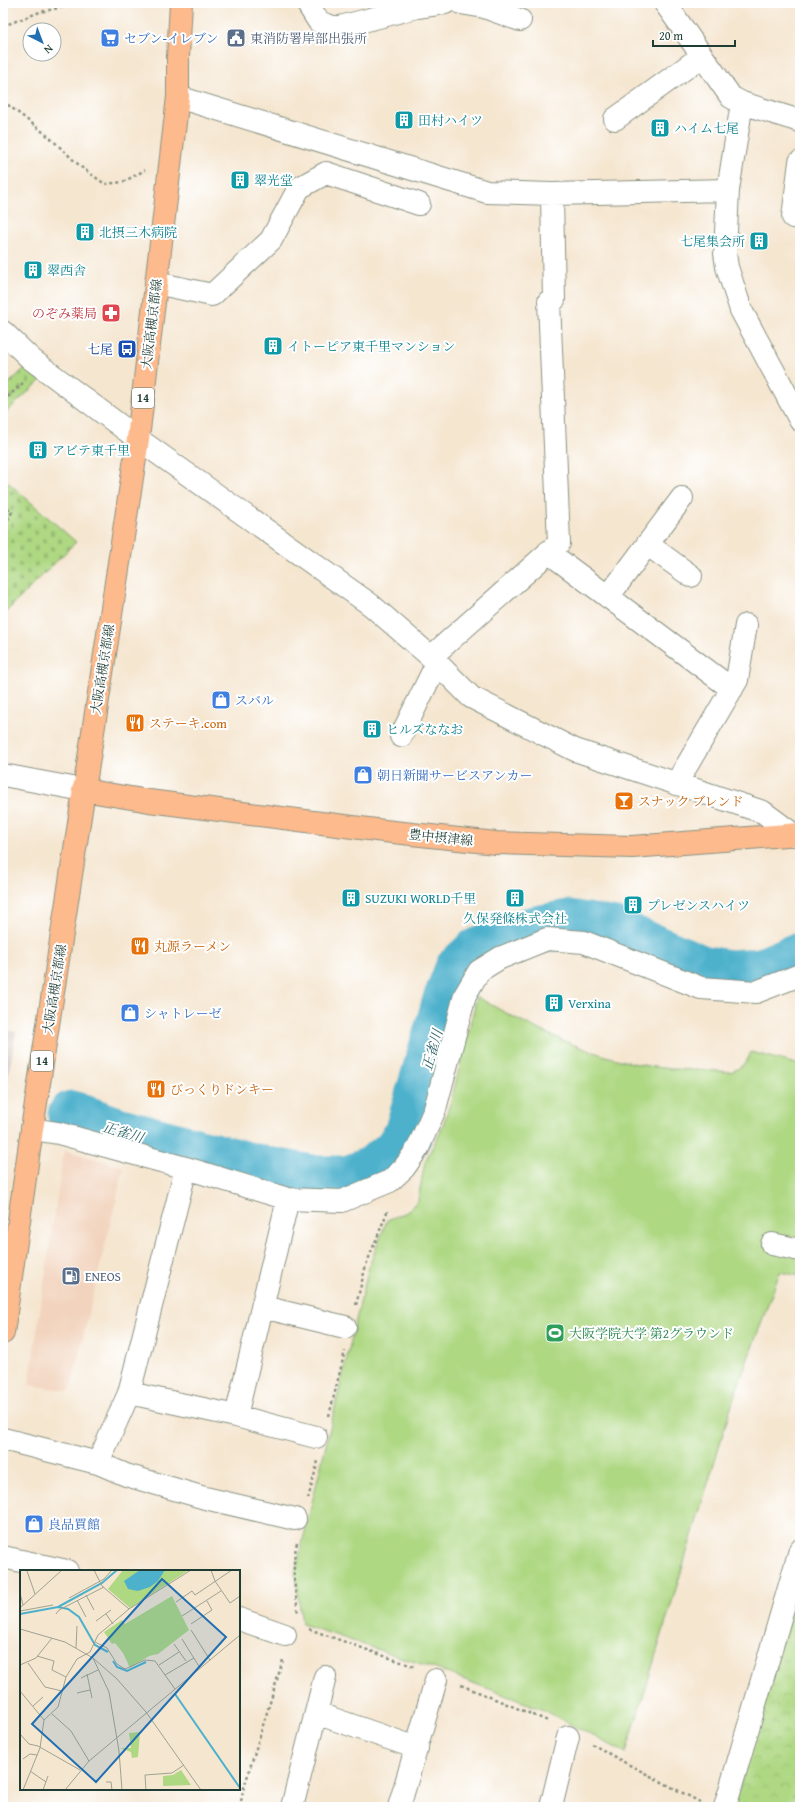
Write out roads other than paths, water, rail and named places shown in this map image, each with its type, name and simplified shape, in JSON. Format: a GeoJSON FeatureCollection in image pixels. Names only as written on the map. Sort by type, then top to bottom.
{"type":"FeatureCollection","features":[{"type":"Feature","properties":{"kind":"main road","name":"大阪高槻京都線"},"geometry":{"type":"LineString","coordinates":[[3,1333],[83,790],[138,439],[178,97],[178,57],[181,3]]}},
{"type":"Feature","properties":{"kind":"main road","name":"豊中摂津線"},"geometry":{"type":"LineString","coordinates":[[83,790],[149,801],[384,831],[496,843],[632,847],[797,834]]}},
{"type":"Feature","properties":{"kind":"street"},"geometry":{"type":"LineString","coordinates":[[307,3],[319,22],[336,28],[417,7],[445,3]]}},
{"type":"Feature","properties":{"kind":"street"},"geometry":{"type":"LineString","coordinates":[[461,3],[484,7],[520,20]]}},
{"type":"Feature","properties":{"kind":"street"},"geometry":{"type":"LineString","coordinates":[[666,3],[731,97],[742,103],[800,121]]}},
{"type":"Feature","properties":{"kind":"street"},"geometry":{"type":"LineString","coordinates":[[616,119],[702,56]]}},
{"type":"Feature","properties":{"kind":"street"},"geometry":{"type":"LineString","coordinates":[[178,97],[487,192],[552,194],[728,190]]}},
{"type":"Feature","properties":{"kind":"street"},"geometry":{"type":"LineString","coordinates":[[742,103],[728,190],[725,252],[731,282],[748,324],[799,414]]}},
{"type":"Feature","properties":{"kind":"street"},"geometry":{"type":"LineString","coordinates":[[793,217],[800,162]]}},
{"type":"Feature","properties":{"kind":"street"},"geometry":{"type":"LineString","coordinates":[[156,283],[212,295],[271,240],[299,188],[326,173],[419,204]]}},
{"type":"Feature","properties":{"kind":"street"},"geometry":{"type":"LineString","coordinates":[[401,736],[434,660],[559,543],[549,300],[554,300],[552,194]]}},
{"type":"Feature","properties":{"kind":"street"},"geometry":{"type":"LineString","coordinates":[[3,332],[31,359],[138,439],[371,605],[434,660],[470,697],[575,750],[763,812],[797,834]]}},
{"type":"Feature","properties":{"kind":"street"},"geometry":{"type":"LineString","coordinates":[[608,597],[682,498]]}},
{"type":"Feature","properties":{"kind":"street"},"geometry":{"type":"LineString","coordinates":[[648,544],[691,576]]}},
{"type":"Feature","properties":{"kind":"street"},"geometry":{"type":"LineString","coordinates":[[548,552],[732,689]]}},
{"type":"Feature","properties":{"kind":"street"},"geometry":{"type":"LineString","coordinates":[[676,784],[737,680],[746,625]]}},
{"type":"Feature","properties":{"kind":"street"},"geometry":{"type":"LineString","coordinates":[[3,775],[83,790]]}},
{"type":"Feature","properties":{"kind":"street"},"geometry":{"type":"LineString","coordinates":[[32,1129],[58,1133],[186,1168],[288,1199],[342,1201],[390,1181],[404,1168],[418,1148],[435,1109],[465,995],[480,971],[500,958],[547,939],[584,942],[701,988],[756,992],[800,975]]}},
{"type":"Feature","properties":{"kind":"street"},"geometry":{"type":"LineString","coordinates":[[98,1463],[129,1393],[186,1168]]}},
{"type":"Feature","properties":{"kind":"street"},"geometry":{"type":"LineString","coordinates":[[236,1416],[288,1199]]}},
{"type":"Feature","properties":{"kind":"street"},"geometry":{"type":"LineString","coordinates":[[772,1244],[800,1250]]}},
{"type":"Feature","properties":{"kind":"street"},"geometry":{"type":"LineString","coordinates":[[263,1307],[350,1319]]}},
{"type":"Feature","properties":{"kind":"street"},"geometry":{"type":"LineString","coordinates":[[129,1393],[236,1416],[322,1428]]}},
{"type":"Feature","properties":{"kind":"street"},"geometry":{"type":"LineString","coordinates":[[3,1440],[98,1463],[126,1475],[205,1498],[300,1520]]}},
{"type":"Feature","properties":{"kind":"street"},"geometry":{"type":"LineString","coordinates":[[725,1807],[800,1550]]}},
{"type":"Feature","properties":{"kind":"street"},"geometry":{"type":"LineString","coordinates":[[3,1557],[62,1570]]}},
{"type":"Feature","properties":{"kind":"street"},"geometry":{"type":"LineString","coordinates":[[240,1619],[292,1630]]}},
{"type":"Feature","properties":{"kind":"street"},"geometry":{"type":"LineString","coordinates":[[400,1807],[416,1748],[429,1675]]}},
{"type":"Feature","properties":{"kind":"street"},"geometry":{"type":"LineString","coordinates":[[292,1807],[325,1677]]}},
{"type":"Feature","properties":{"kind":"street"},"geometry":{"type":"LineString","coordinates":[[316,1713],[416,1748]]}},
{"type":"Feature","properties":{"kind":"street"},"geometry":{"type":"LineString","coordinates":[[551,1807],[568,1737]]}},
{"type":"Feature","properties":{"kind":"waterway","name":"正雀川"},"geometry":{"type":"LineString","coordinates":[[72,1115],[120,1132],[262,1170],[318,1180],[347,1180],[373,1170],[396,1152],[408,1134],[447,1000],[459,969],[476,953],[498,942],[530,931],[568,924],[615,932],[701,969],[729,974],[762,972],[800,956]]}},
{"type":"Feature","properties":{"kind":"place","name":"セブン-イレブン"},"geometry":{"type":"Point","coordinates":[110,38]}},
{"type":"Feature","properties":{"kind":"place","name":"東消防署岸部出張所"},"geometry":{"type":"Point","coordinates":[236,38]}},
{"type":"Feature","properties":{"kind":"place","name":"田村ハイツ"},"geometry":{"type":"Point","coordinates":[404,120]}},
{"type":"Feature","properties":{"kind":"place","name":"ハイム七尾"},"geometry":{"type":"Point","coordinates":[660,128]}},
{"type":"Feature","properties":{"kind":"place","name":"翠光堂"},"geometry":{"type":"Point","coordinates":[240,180]}},
{"type":"Feature","properties":{"kind":"place","name":"北摂三木病院"},"geometry":{"type":"Point","coordinates":[85,232]}},
{"type":"Feature","properties":{"kind":"place","name":"七尾集会所"},"geometry":{"type":"Point","coordinates":[759,241]}},
{"type":"Feature","properties":{"kind":"place","name":"翠西舎"},"geometry":{"type":"Point","coordinates":[33,270]}},
{"type":"Feature","properties":{"kind":"place","name":"のぞみ薬局"},"geometry":{"type":"Point","coordinates":[111,313]}},
{"type":"Feature","properties":{"kind":"place","name":"イトーピア東千里マンション"},"geometry":{"type":"Point","coordinates":[273,346]}},
{"type":"Feature","properties":{"kind":"place","name":"七尾"},"geometry":{"type":"Point","coordinates":[127,349]}},
{"type":"Feature","properties":{"kind":"place","name":"アビテ東千里"},"geometry":{"type":"Point","coordinates":[38,450]}},
{"type":"Feature","properties":{"kind":"place","name":"スバル"},"geometry":{"type":"Point","coordinates":[221,700]}},
{"type":"Feature","properties":{"kind":"place","name":"ステーキ.com"},"geometry":{"type":"Point","coordinates":[135,723]}},
{"type":"Feature","properties":{"kind":"place","name":"ヒルズななお"},"geometry":{"type":"Point","coordinates":[372,729]}},
{"type":"Feature","properties":{"kind":"place","name":"朝日新聞サービスアンカー"},"geometry":{"type":"Point","coordinates":[363,775]}},
{"type":"Feature","properties":{"kind":"place","name":"スナック ブレンド"},"geometry":{"type":"Point","coordinates":[624,801]}},
{"type":"Feature","properties":{"kind":"place","name":"SUZUKI WORLD千里"},"geometry":{"type":"Point","coordinates":[351,898]}},
{"type":"Feature","properties":{"kind":"place","name":"久保発條株式会社"},"geometry":{"type":"Point","coordinates":[515,898]}},
{"type":"Feature","properties":{"kind":"place","name":"プレゼンスハイツ"},"geometry":{"type":"Point","coordinates":[633,905]}},
{"type":"Feature","properties":{"kind":"place","name":"丸源ラーメン"},"geometry":{"type":"Point","coordinates":[140,946]}},
{"type":"Feature","properties":{"kind":"place","name":"Verxina"},"geometry":{"type":"Point","coordinates":[554,1003]}},
{"type":"Feature","properties":{"kind":"place","name":"シャトレーゼ"},"geometry":{"type":"Point","coordinates":[130,1013]}},
{"type":"Feature","properties":{"kind":"place","name":"びっくりドンキー"},"geometry":{"type":"Point","coordinates":[156,1089]}},
{"type":"Feature","properties":{"kind":"place","name":"ENEOS"},"geometry":{"type":"Point","coordinates":[71,1276]}},
{"type":"Feature","properties":{"kind":"place","name":"大阪学院大学 第2グラウンド"},"geometry":{"type":"Point","coordinates":[555,1333]}},
{"type":"Feature","properties":{"kind":"place","name":"良品買館"},"geometry":{"type":"Point","coordinates":[34,1524]}}]}
